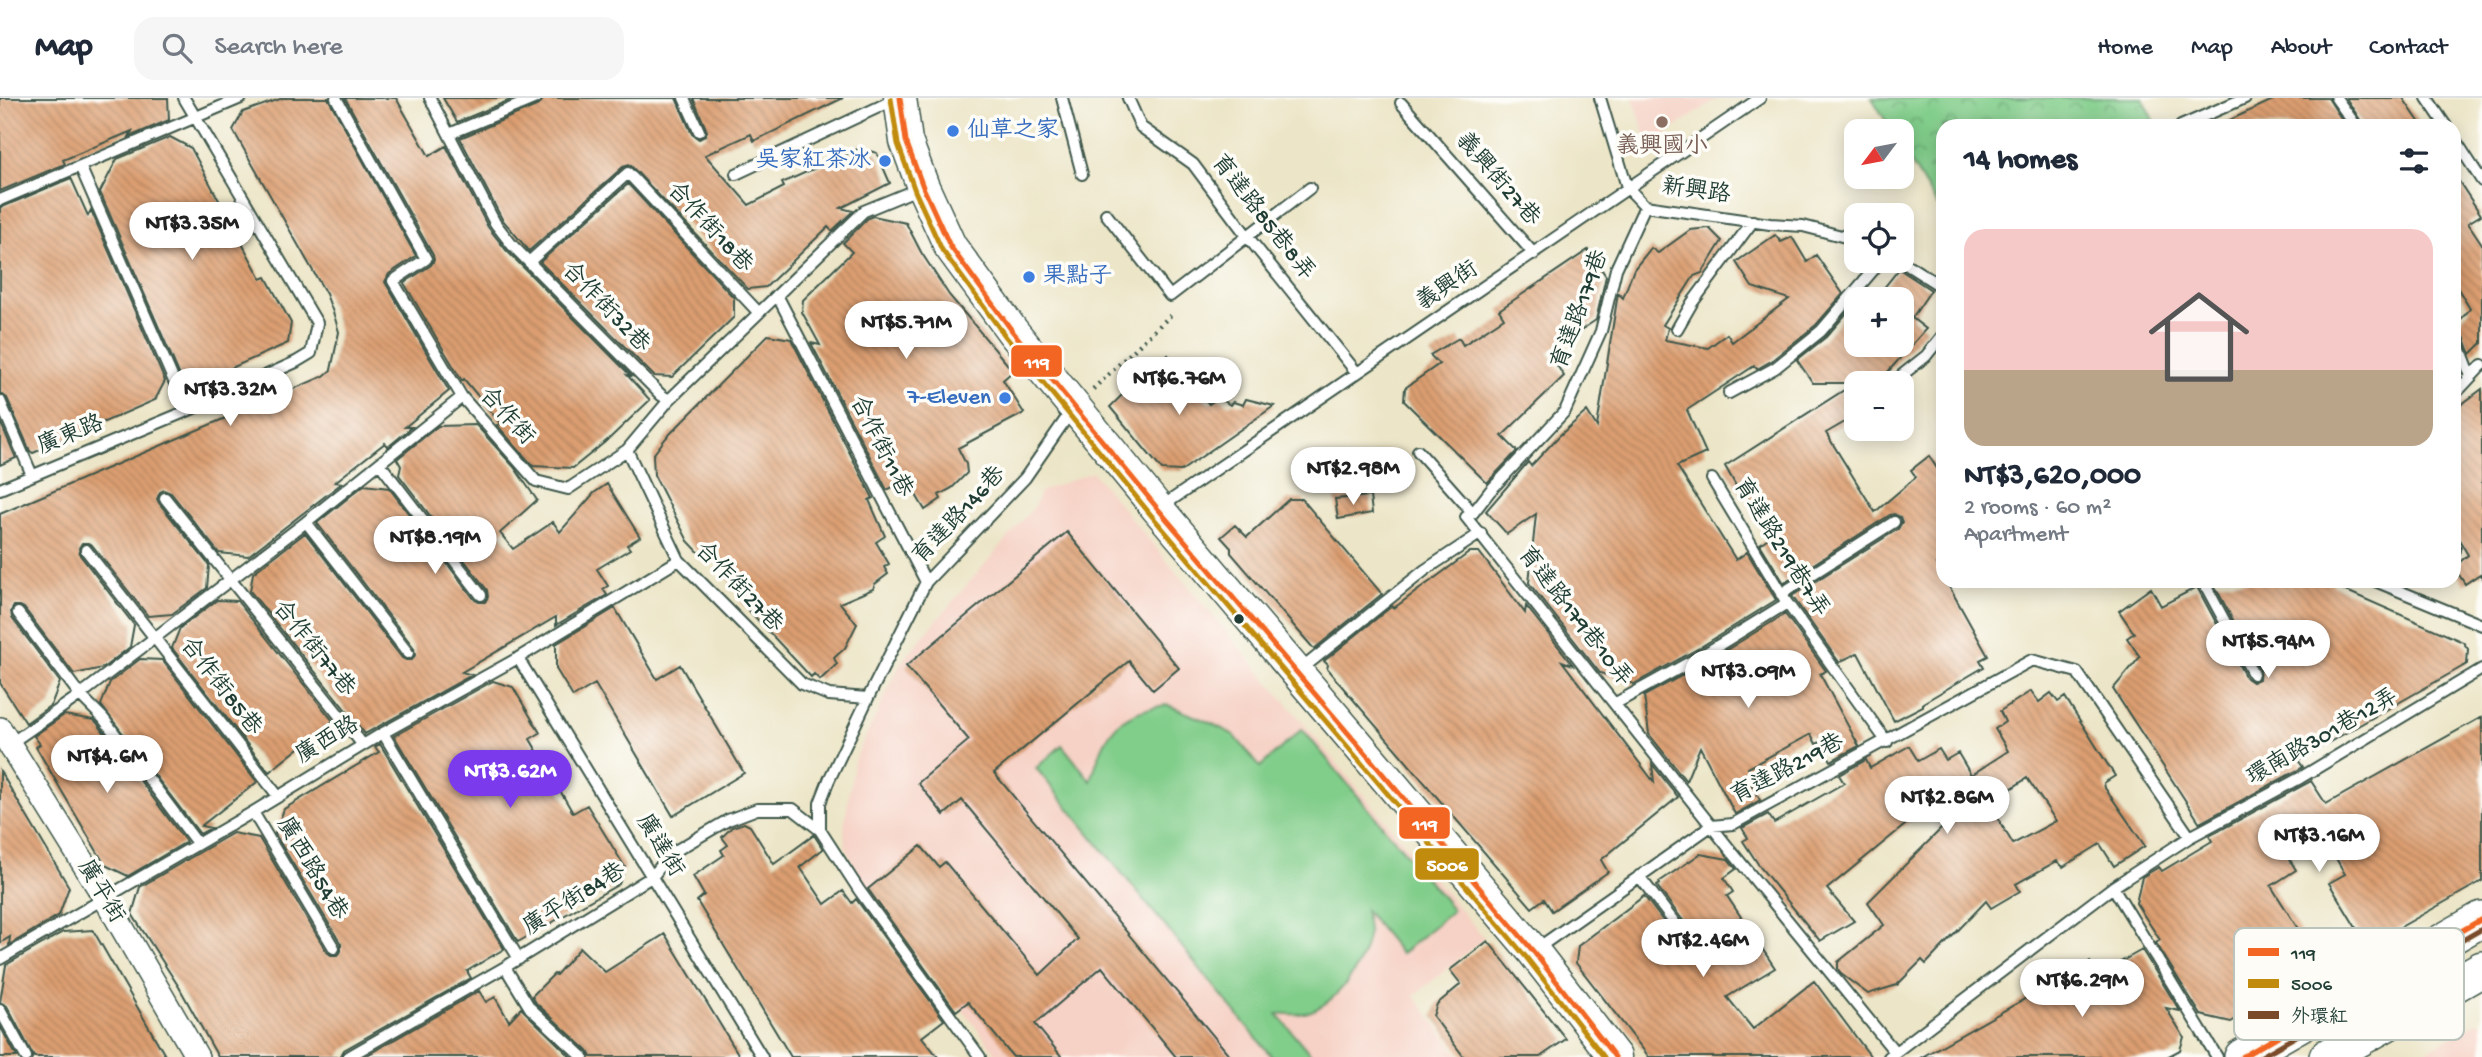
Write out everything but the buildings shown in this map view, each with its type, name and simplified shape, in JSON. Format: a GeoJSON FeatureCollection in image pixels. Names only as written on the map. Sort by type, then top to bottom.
{"type":"FeatureCollection","features":[{"type":"Feature","properties":{"kind":"main road"},"geometry":{"type":"LineString","coordinates":[[2464,930],[2482,920]]}},
{"type":"Feature","properties":{"kind":"main road"},"geometry":{"type":"LineString","coordinates":[[2464,980],[2482,970]]}},
{"type":"Feature","properties":{"kind":"main road"},"geometry":{"type":"LineString","coordinates":[[2242,1057],[2272,1040]]}},
{"type":"Feature","properties":{"kind":"main road"},"geometry":{"type":"LineString","coordinates":[[2327,1057],[2357,1040]]}},
{"type":"Feature","properties":{"kind":"street"},"geometry":{"type":"LineString","coordinates":[[899,98],[906,141],[950,246],[1013,332],[1158,509],[1533,951],[1615,1057]]}},
{"type":"Feature","properties":{"kind":"street","name":"廣平街"},"geometry":{"type":"LineString","coordinates":[[4,737],[105,898],[197,1057]]}},
{"type":"Feature","properties":{"kind":"lane"},"geometry":{"type":"LineString","coordinates":[[184,98],[195,117]]}},
{"type":"Feature","properties":{"kind":"lane"},"geometry":{"type":"LineString","coordinates":[[0,200],[241,98]]}},
{"type":"Feature","properties":{"kind":"lane"},"geometry":{"type":"LineString","coordinates":[[336,98],[426,259],[393,281],[462,397]]}},
{"type":"Feature","properties":{"kind":"lane","name":"合作街32巷"},"geometry":{"type":"LineString","coordinates":[[430,98],[495,223],[512,245],[669,400]]}},
{"type":"Feature","properties":{"kind":"lane"},"geometry":{"type":"LineString","coordinates":[[449,134],[536,98]]}},
{"type":"Feature","properties":{"kind":"lane"},"geometry":{"type":"LineString","coordinates":[[684,98],[699,131]]}},
{"type":"Feature","properties":{"kind":"lane"},"geometry":{"type":"LineString","coordinates":[[736,174],[899,98]]}},
{"type":"Feature","properties":{"kind":"lane"},"geometry":{"type":"LineString","coordinates":[[1062,98],[1082,174]]}},
{"type":"Feature","properties":{"kind":"lane","name":"育達路85巷8弄"},"geometry":{"type":"LineString","coordinates":[[1128,98],[1142,127],[1194,164],[1247,236],[1357,373]]}},
{"type":"Feature","properties":{"kind":"lane","name":"新興路"},"geometry":{"type":"LineString","coordinates":[[1600,98],[1627,187],[1645,206],[1803,226],[1844,237]]}},
{"type":"Feature","properties":{"kind":"lane","name":"義興街"},"geometry":{"type":"LineString","coordinates":[[1158,509],[1760,98]]}},
{"type":"Feature","properties":{"kind":"lane"},"geometry":{"type":"LineString","coordinates":[[2197,119],[2245,98]]}},
{"type":"Feature","properties":{"kind":"lane"},"geometry":{"type":"LineString","coordinates":[[2336,98],[2351,119]]}},
{"type":"Feature","properties":{"kind":"lane"},"geometry":{"type":"LineString","coordinates":[[2427,98],[2441,119]]}},
{"type":"Feature","properties":{"kind":"lane","name":"義興街27巷"},"geometry":{"type":"LineString","coordinates":[[1401,103],[1534,254]]}},
{"type":"Feature","properties":{"kind":"lane","name":"廣東路"},"geometry":{"type":"LineString","coordinates":[[0,489],[187,411],[312,353],[317,323],[195,117]]}},
{"type":"Feature","properties":{"kind":"lane"},"geometry":{"type":"LineString","coordinates":[[2461,149],[2482,181]]}},
{"type":"Feature","properties":{"kind":"lane"},"geometry":{"type":"LineString","coordinates":[[80,166],[187,411]]}},
{"type":"Feature","properties":{"kind":"lane","name":"合作街18巷"},"geometry":{"type":"LineString","coordinates":[[530,261],[628,173],[759,313]]}},
{"type":"Feature","properties":{"kind":"lane","name":"合作街"},"geometry":{"type":"LineString","coordinates":[[4,737],[80,695],[306,522],[462,397],[536,481],[568,489],[627,450],[669,400],[864,211],[923,187]]}},
{"type":"Feature","properties":{"kind":"lane"},"geometry":{"type":"LineString","coordinates":[[1106,214],[1170,296],[1310,188]]}},
{"type":"Feature","properties":{"kind":"lane","name":"育達路179巷"},"geometry":{"type":"LineString","coordinates":[[1473,513],[1490,491],[1565,411],[1601,331],[1616,269],[1645,206]]}},
{"type":"Feature","properties":{"kind":"lane"},"geometry":{"type":"LineString","coordinates":[[1677,329],[1692,303],[1753,221]]}},
{"type":"Feature","properties":{"kind":"lane"},"geometry":{"type":"LineString","coordinates":[[1914,269],[1936,283]]}},
{"type":"Feature","properties":{"kind":"lane"},"geometry":{"type":"LineString","coordinates":[[1729,393],[1775,368],[1821,331],[1871,273]]}},
{"type":"Feature","properties":{"kind":"lane","name":"合作街11巷"},"geometry":{"type":"LineString","coordinates":[[778,295],[926,582]]}},
{"type":"Feature","properties":{"kind":"lane"},"geometry":{"type":"LineString","coordinates":[[1907,371],[1926,356],[1936,344]]}},
{"type":"Feature","properties":{"kind":"lane"},"geometry":{"type":"LineString","coordinates":[[2461,350],[2471,376]]}},
{"type":"Feature","properties":{"kind":"lane"},"geometry":{"type":"LineString","coordinates":[[2461,387],[2482,365]]}},
{"type":"Feature","properties":{"kind":"lane"},"geometry":{"type":"LineString","coordinates":[[0,401],[32,475]]}},
{"type":"Feature","properties":{"kind":"lane","name":"育達路146巷"},"geometry":{"type":"LineString","coordinates":[[820,830],[820,803],[868,698],[926,582],[1025,478],[1074,408]]}},
{"type":"Feature","properties":{"kind":"lane","name":"合作街27巷"},"geometry":{"type":"LineString","coordinates":[[627,450],[678,560],[802,684],[829,695],[868,698]]}},
{"type":"Feature","properties":{"kind":"lane"},"geometry":{"type":"LineString","coordinates":[[1297,672],[1425,570],[1481,533],[1466,517],[1473,513],[1418,451]]}},
{"type":"Feature","properties":{"kind":"lane"},"geometry":{"type":"LineString","coordinates":[[380,464],[481,595]]}},
{"type":"Feature","properties":{"kind":"lane","name":"育達路219巷7弄"},"geometry":{"type":"LineString","coordinates":[[1712,479],[1784,598],[1886,741]]}},
{"type":"Feature","properties":{"kind":"lane","name":"合作街77巷"},"geometry":{"type":"LineString","coordinates":[[165,498],[363,745]]}},
{"type":"Feature","properties":{"kind":"lane"},"geometry":{"type":"LineString","coordinates":[[306,522],[408,653]]}},
{"type":"Feature","properties":{"kind":"lane"},"geometry":{"type":"LineString","coordinates":[[1616,703],[1703,655],[1894,522]]}},
{"type":"Feature","properties":{"kind":"lane","name":"育達路179巷10弄"},"geometry":{"type":"LineString","coordinates":[[1481,533],[1892,1054]]}},
{"type":"Feature","properties":{"kind":"lane","name":"合作街85巷"},"geometry":{"type":"LineString","coordinates":[[86,551],[278,796]]}},
{"type":"Feature","properties":{"kind":"lane","name":"廣西路"},"geometry":{"type":"LineString","coordinates":[[0,959],[383,733],[517,658],[678,560]]}},
{"type":"Feature","properties":{"kind":"lane"},"geometry":{"type":"LineString","coordinates":[[2207,588],[2253,674]]}},
{"type":"Feature","properties":{"kind":"lane"},"geometry":{"type":"LineString","coordinates":[[2392,588],[2482,625]]}},
{"type":"Feature","properties":{"kind":"lane"},"geometry":{"type":"LineString","coordinates":[[18,613],[80,695],[103,718],[197,843]]}},
{"type":"Feature","properties":{"kind":"lane","name":"廣達街"},"geometry":{"type":"LineString","coordinates":[[517,658],[762,1057]]}},
{"type":"Feature","properties":{"kind":"lane","name":"育達路219巷"},"geometry":{"type":"LineString","coordinates":[[1533,951],[1711,826],[1732,824],[2032,660],[2077,672],[2190,837]]}},
{"type":"Feature","properties":{"kind":"lane","name":"環南路301巷12弄"},"geometry":{"type":"LineString","coordinates":[[1892,1054],[2113,887],[2190,837],[2300,778],[2482,668]]}},
{"type":"Feature","properties":{"kind":"lane"},"geometry":{"type":"LineString","coordinates":[[383,733],[519,959]]}},
{"type":"Feature","properties":{"kind":"lane","name":"廣平街84巷"},"geometry":{"type":"LineString","coordinates":[[348,1057],[519,959],[653,876],[670,854],[728,820],[757,809],[793,809],[820,830],[859,890],[980,1057]]}},
{"type":"Feature","properties":{"kind":"lane","name":"廣西路54巷"},"geometry":{"type":"LineString","coordinates":[[253,812],[334,948]]}},
{"type":"Feature","properties":{"kind":"lane"},"geometry":{"type":"LineString","coordinates":[[1639,876],[1696,951]]}},
{"type":"Feature","properties":{"kind":"lane"},"geometry":{"type":"LineString","coordinates":[[2113,887],[2217,1057]]}},
{"type":"Feature","properties":{"kind":"lane"},"geometry":{"type":"LineString","coordinates":[[505,967],[530,1008],[583,1057]]}},
{"type":"Feature","properties":{"kind":"lane"},"geometry":{"type":"LineString","coordinates":[[0,1010],[26,1057]]}},
{"type":"Feature","properties":{"kind":"path"},"geometry":{"type":"LineString","coordinates":[[1074,408],[1178,308],[1170,296]]}},
{"type":"Feature","properties":{"kind":"shaded area","name":"義興國小"},"geometry":{"type":"Polygon","coordinates":[[[1633,98],[1718,98],[1649,146],[1633,98]]]}},
{"type":"Feature","properties":{"kind":"shaded area"},"geometry":{"type":"Polygon","coordinates":[[[1092,472],[1484,938],[1414,996],[1461,1057],[999,1057],[861,879],[846,849],[844,828],[854,761],[902,661],[1034,507],[1040,492],[1092,472]]]}},
{"type":"Feature","properties":{"kind":"shaded area"},"geometry":{"type":"Polygon","coordinates":[[[2477,1022],[2482,1023],[2482,1057],[2415,1057],[2445,1040],[2464,1040],[2464,1029],[2477,1022]]]}},
{"type":"Feature","properties":{"kind":"green space"},"geometry":{"type":"Polygon","coordinates":[[[1872,98],[2143,98],[2154,119],[1936,119],[1936,203],[1914,168],[1914,119],[1885,119],[1872,98]]]}},
{"type":"Feature","properties":{"kind":"green space"},"geometry":{"type":"Polygon","coordinates":[[[1168,705],[1234,735],[1260,767],[1302,729],[1453,910],[1401,954],[1365,910],[1368,934],[1365,949],[1344,986],[1323,1005],[1311,1011],[1277,1014],[1313,1057],[1272,1057],[1036,768],[1062,745],[1091,781],[1107,738],[1124,719],[1150,708],[1168,705]]]}},
{"type":"Feature","properties":{"kind":"transit line","name":"119"},"geometry":{"type":"LineString","coordinates":[[900,98],[906,141],[950,246],[1013,332],[1158,509],[1533,951],[1615,1057]]}},
{"type":"Feature","properties":{"kind":"transit line","name":"5006"},"geometry":{"type":"LineString","coordinates":[[891,99],[898,144],[915,191],[942,250],[1006,337],[1151,515],[1526,957],[1604,1057]]}},
{"type":"Feature","properties":{"kind":"transit line","name":"119"},"geometry":{"type":"LineString","coordinates":[[2464,929],[2482,919]]}},
{"type":"Feature","properties":{"kind":"transit line","name":"外環紅"},"geometry":{"type":"LineString","coordinates":[[2464,939],[2482,929]]}},
{"type":"Feature","properties":{"kind":"transit line","name":"119"},"geometry":{"type":"LineString","coordinates":[[2242,1057],[2272,1040]]}},
{"type":"Feature","properties":{"kind":"transit line","name":"外環紅"},"geometry":{"type":"LineString","coordinates":[[2260,1057],[2289,1040]]}},
{"type":"Feature","properties":{"kind":"place","name":"義興國小"},"geometry":{"type":"Point","coordinates":[1662,122]}},
{"type":"Feature","properties":{"kind":"place","name":"仙草之家"},"geometry":{"type":"Point","coordinates":[953,131]}},
{"type":"Feature","properties":{"kind":"place","name":"吳家紅茶冰"},"geometry":{"type":"Point","coordinates":[885,161]}},
{"type":"Feature","properties":{"kind":"place","name":"果點子"},"geometry":{"type":"Point","coordinates":[1029,277]}},
{"type":"Feature","properties":{"kind":"place","name":"7-Eleven"},"geometry":{"type":"Point","coordinates":[1005,398]}}]}
